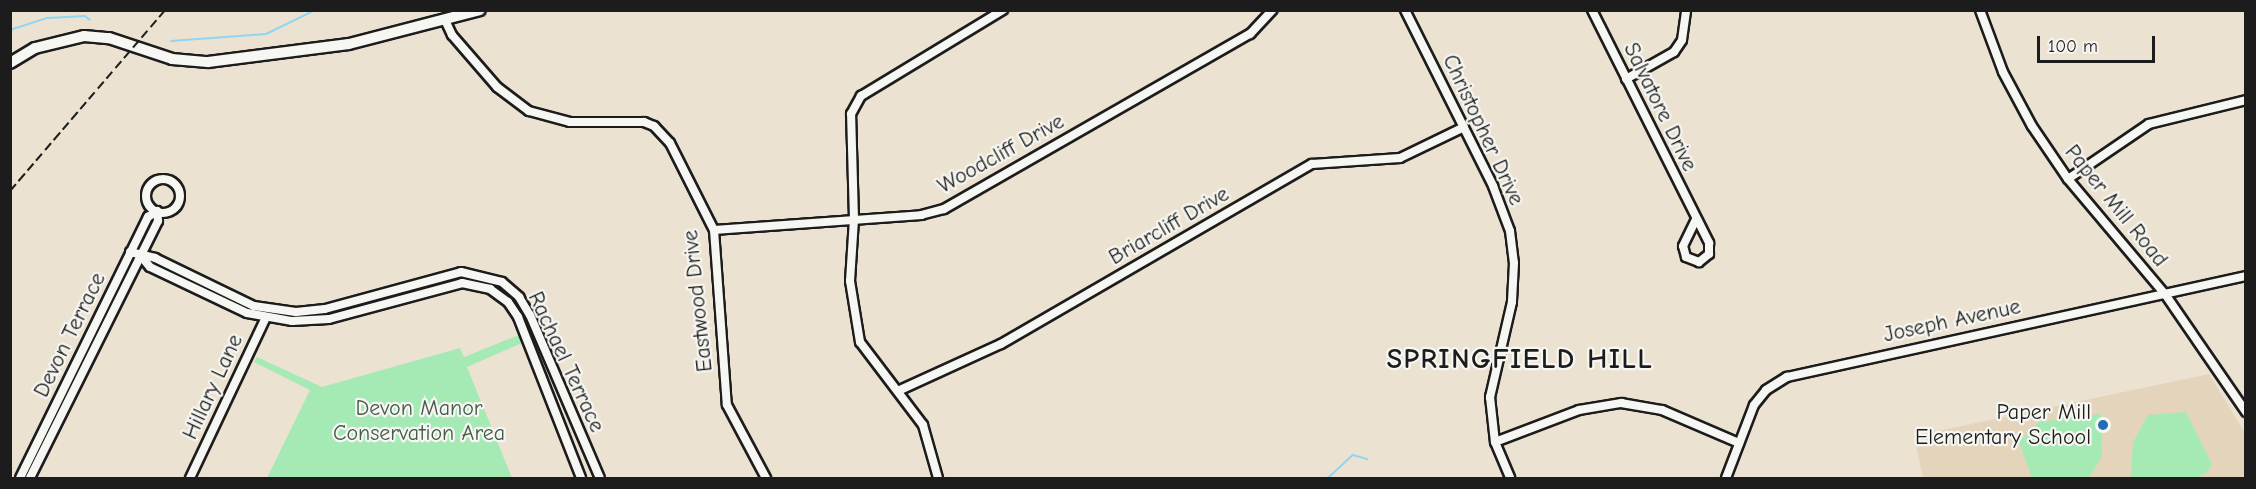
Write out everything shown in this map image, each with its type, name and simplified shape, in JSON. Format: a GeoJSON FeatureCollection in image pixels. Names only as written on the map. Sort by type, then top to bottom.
{"type":"FeatureCollection","features":[{"type":"Feature","properties":{"kind":"main road"},"geometry":{"type":"LineString","coordinates":[[10,63],[35,48],[75,36],[108,38],[172,59],[208,62],[350,44],[480,10]]}},
{"type":"Feature","properties":{"kind":"street"},"geometry":{"type":"LineString","coordinates":[[938,478],[923,425],[900,390],[860,342],[850,281],[854,219],[851,114],[856,99],[1003,10]]}},
{"type":"Feature","properties":{"kind":"street","name":"Woodcliff Drive"},"geometry":{"type":"LineString","coordinates":[[714,230],[921,215],[944,208],[1250,34],[1272,10]]}},
{"type":"Feature","properties":{"kind":"street","name":"Christopher Drive"},"geometry":{"type":"LineString","coordinates":[[1405,10],[1499,200],[1514,263],[1510,315],[1492,379],[1490,409],[1495,442],[1510,478]]}},
{"type":"Feature","properties":{"kind":"street","name":"Salvatore Drive"},"geometry":{"type":"LineString","coordinates":[[1592,10],[1696,219],[1710,248],[1698,262],[1686,257],[1683,246],[1696,219]]}},
{"type":"Feature","properties":{"kind":"street"},"geometry":{"type":"LineString","coordinates":[[1626,79],[1674,52],[1684,32],[1686,10]]}},
{"type":"Feature","properties":{"kind":"street","name":"Paper Mill Road"},"geometry":{"type":"LineString","coordinates":[[1980,10],[2003,72],[2032,126],[2068,179],[2164,294],[2246,412]]}},
{"type":"Feature","properties":{"kind":"street","name":"Eastwood Drive"},"geometry":{"type":"LineString","coordinates":[[445,20],[452,34],[497,87],[531,113],[570,122],[634,121],[654,126],[670,143],[714,230],[727,405],[766,478]]}},
{"type":"Feature","properties":{"kind":"street"},"geometry":{"type":"LineString","coordinates":[[2068,179],[2146,125],[2246,100]]}},
{"type":"Feature","properties":{"kind":"street","name":"Briarcliff Drive"},"geometry":{"type":"LineString","coordinates":[[900,390],[1001,344],[1312,164],[1400,158],[1464,127]]}},
{"type":"Feature","properties":{"kind":"street","name":"Devon Terrace"},"geometry":{"type":"LineString","coordinates":[[20,478],[148,217],[157,211],[167,212],[178,204],[179,190],[170,180],[156,180],[149,188],[148,201],[157,211],[158,221],[30,478]]}},
{"type":"Feature","properties":{"kind":"street","name":"Rachael Terrace"},"geometry":{"type":"LineString","coordinates":[[130,252],[155,258],[270,310],[325,309],[461,272],[502,282],[519,297],[530,315],[600,478]]}},
{"type":"Feature","properties":{"kind":"street","name":"Rachael Terrace"},"geometry":{"type":"LineString","coordinates":[[141,256],[150,267],[266,319],[329,319],[462,283],[490,289],[508,302],[519,317],[581,478]]}},
{"type":"Feature","properties":{"kind":"street","name":"Joseph Avenue"},"geometry":{"type":"LineString","coordinates":[[1726,478],[1754,405],[1766,390],[1787,376],[2246,276]]}},
{"type":"Feature","properties":{"kind":"street","name":"Hillary Lane"},"geometry":{"type":"LineString","coordinates":[[190,478],[270,310]]}},
{"type":"Feature","properties":{"kind":"street"},"geometry":{"type":"LineString","coordinates":[[1495,442],[1579,410],[1621,403],[1662,410],[1739,442]]}},
{"type":"Feature","properties":{"kind":"shaded area","name":"Paper Mill Elementary School"},"geometry":{"type":"Polygon","coordinates":[[[2209,374],[2245,433],[2245,478],[1923,478],[1914,436],[2209,374]]]}},
{"type":"Feature","properties":{"kind":"green space","name":"Devon Manor Conservation Area"},"geometry":{"type":"Polygon","coordinates":[[[519,335],[522,343],[467,367],[512,478],[267,478],[310,390],[254,362],[257,357],[322,387],[460,348],[464,357],[519,335]]]}},
{"type":"Feature","properties":{"kind":"green space"},"geometry":{"type":"Polygon","coordinates":[[[2186,412],[2212,464],[2208,472],[2197,478],[2131,478],[2133,442],[2148,415],[2186,412]]]}},
{"type":"Feature","properties":{"kind":"green space"},"geometry":{"type":"Polygon","coordinates":[[[2101,414],[2102,456],[2089,478],[2032,478],[2019,442],[2039,422],[2101,414]]]}},
{"type":"Feature","properties":{"kind":"waterway"},"geometry":{"type":"LineString","coordinates":[[171,41],[266,34],[315,10]]}},
{"type":"Feature","properties":{"kind":"waterway"},"geometry":{"type":"LineString","coordinates":[[10,30],[48,18],[85,16],[90,20]]}},
{"type":"Feature","properties":{"kind":"waterway"},"geometry":{"type":"LineString","coordinates":[[1328,478],[1353,455],[1367,459]]}},
{"type":"Feature","properties":{"kind":"railway"},"geometry":{"type":"LineString","coordinates":[[10,191],[165,10]]}},
{"type":"Feature","properties":{"kind":"place","name":"Paper Mill Elementary School"},"geometry":{"type":"Point","coordinates":[2103,425]}},
{"type":"Feature","properties":{"kind":"district","name":"SPRINGFIELD HILL"},"geometry":{"type":"Point","coordinates":[1520,359]}}]}
